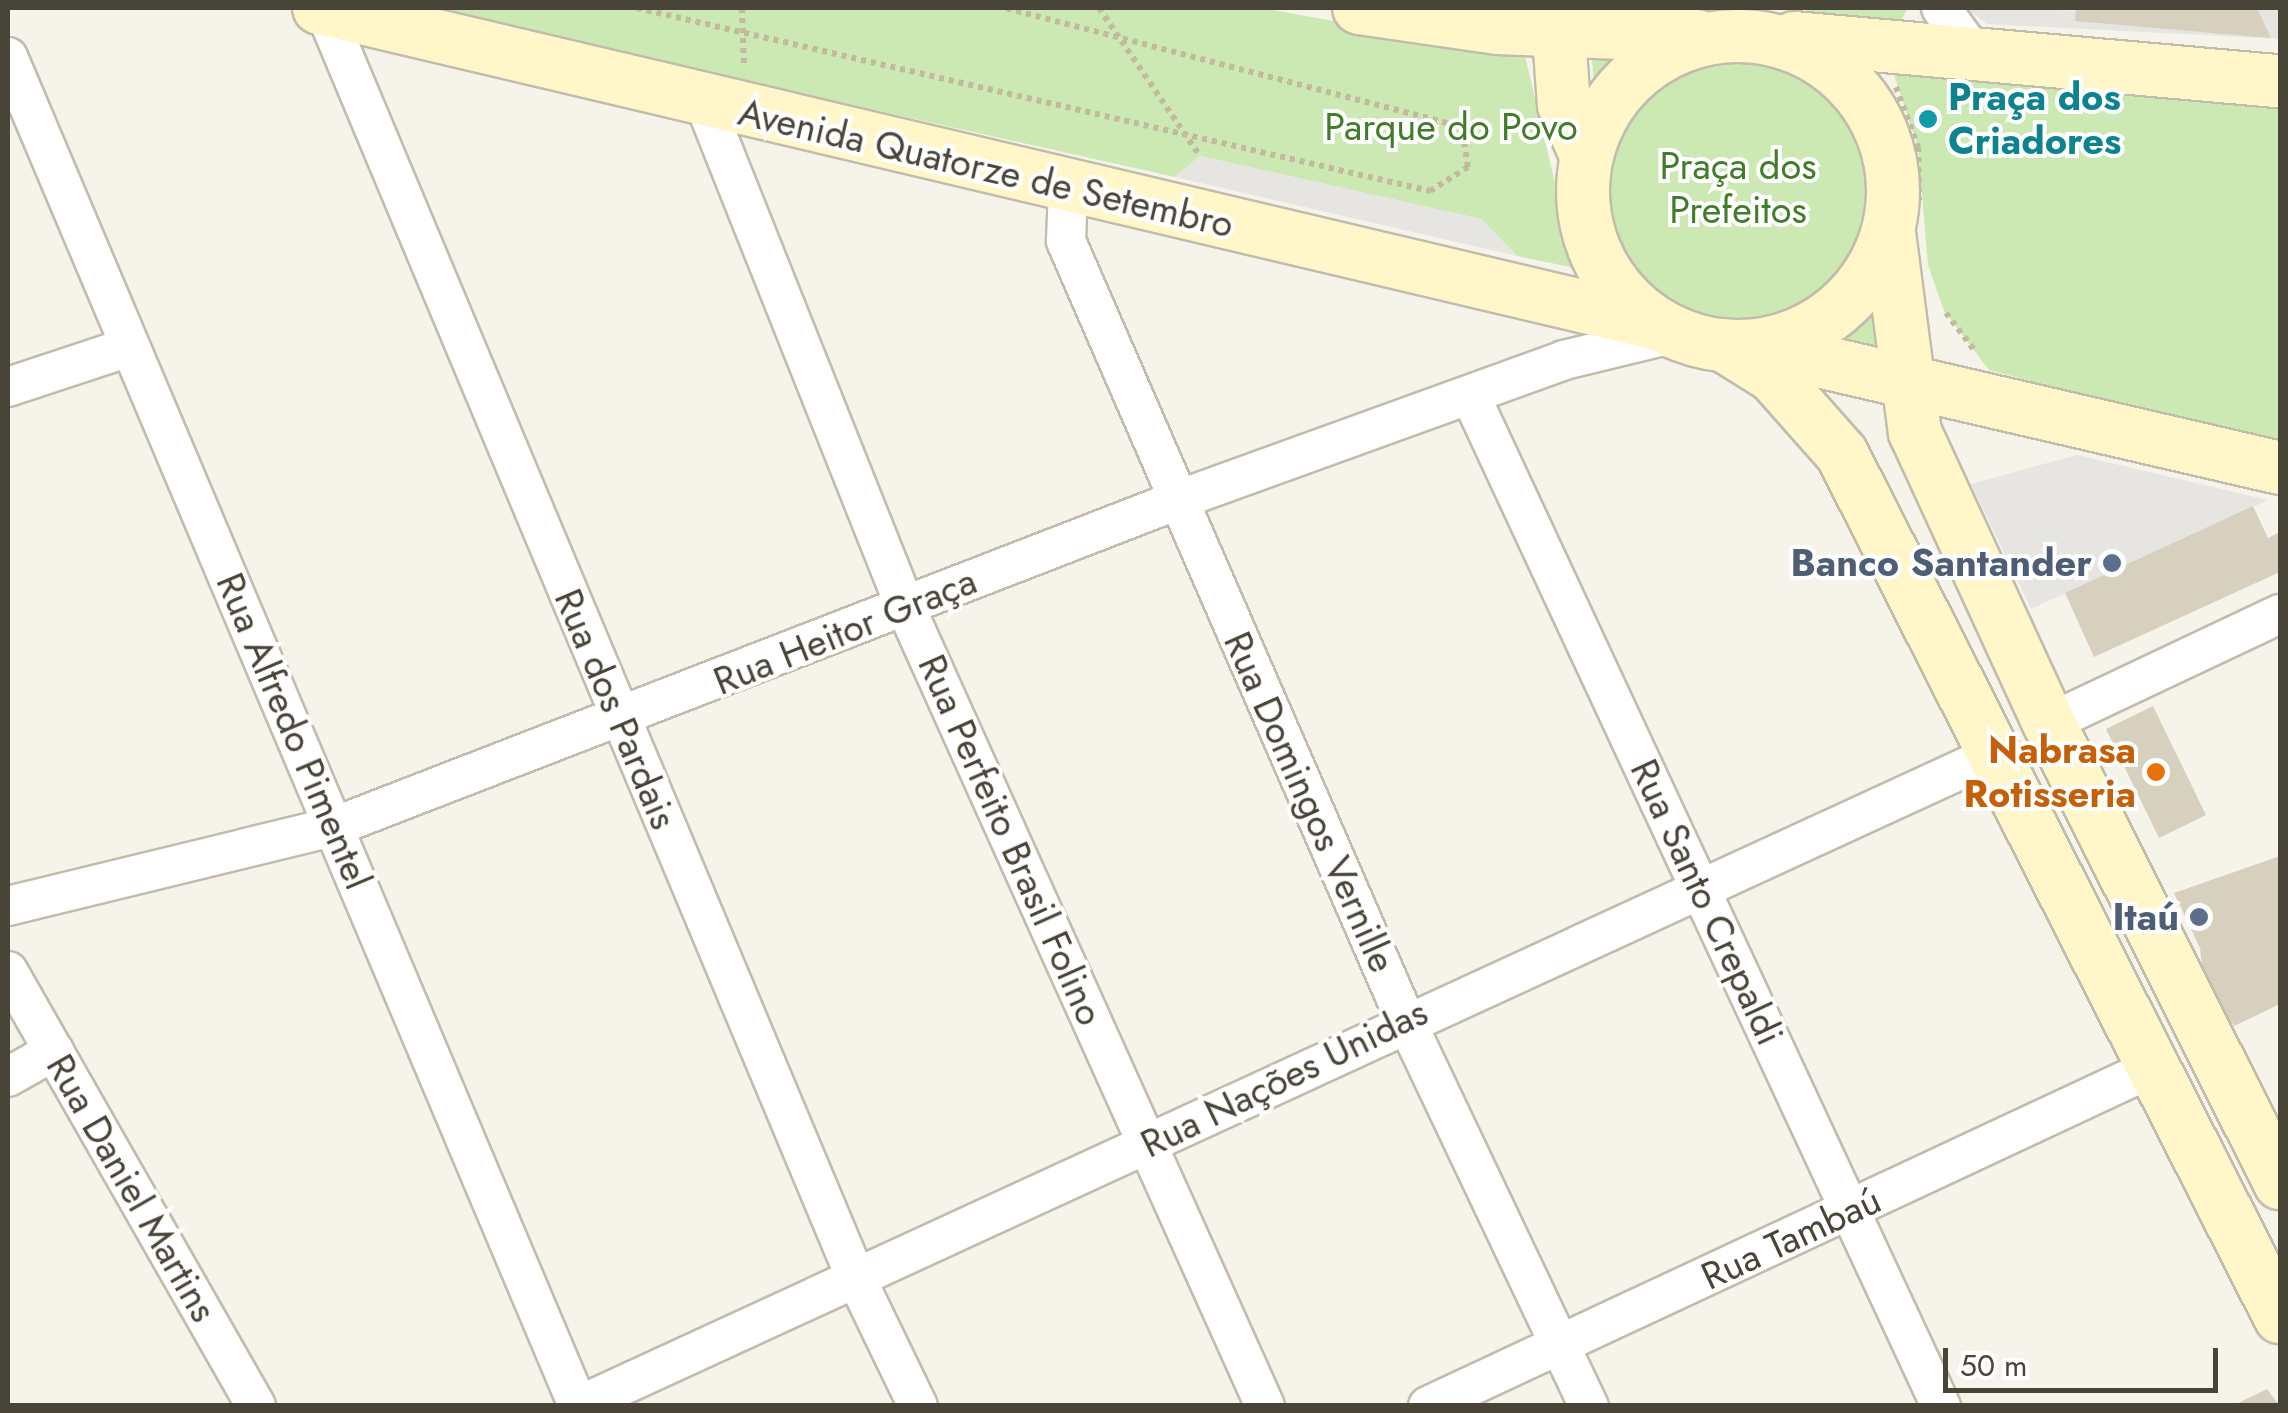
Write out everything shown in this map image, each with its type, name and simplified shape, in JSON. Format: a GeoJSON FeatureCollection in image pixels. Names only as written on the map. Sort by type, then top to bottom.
{"type":"FeatureCollection","features":[{"type":"Feature","properties":{"kind":"main road","name":"Avenida Quatorze de Setembro"},"geometry":{"type":"LineString","coordinates":[[322,8],[725,93],[1068,188],[2280,468]]}},
{"type":"Feature","properties":{"kind":"main road"},"geometry":{"type":"LineString","coordinates":[[1359,8],[1731,26],[1975,56],[2280,80]]}},
{"type":"Feature","properties":{"kind":"main road"},"geometry":{"type":"LineString","coordinates":[[1555,20],[1564,105],[1586,155]]}},
{"type":"Feature","properties":{"kind":"main road"},"geometry":{"type":"LineString","coordinates":[[2280,1184],[2049,723],[1915,432],[1909,380],[1904,221],[1882,125],[1850,80],[1806,48],[1731,26],[1658,56],[1616,92],[1586,155],[1580,184],[1598,262],[1703,337],[1773,376],[1842,454],[2280,1317]]}},
{"type":"Feature","properties":{"kind":"main road"},"geometry":{"type":"LineString","coordinates":[[1703,337],[1826,320],[1866,282],[1904,221]]}},
{"type":"Feature","properties":{"kind":"street","name":"Rua dos Pardais"},"geometry":{"type":"LineString","coordinates":[[322,8],[856,1278],[918,1406]]}},
{"type":"Feature","properties":{"kind":"street"},"geometry":{"type":"LineString","coordinates":[[1941,8],[1975,56]]}},
{"type":"Feature","properties":{"kind":"street","name":"Rua Alfredo Pimentel"},"geometry":{"type":"LineString","coordinates":[[8,57],[578,1406]]}},
{"type":"Feature","properties":{"kind":"street","name":"Rua Perfeito Brasil Folino"},"geometry":{"type":"LineString","coordinates":[[725,93],[904,606],[1265,1406]]}},
{"type":"Feature","properties":{"kind":"street","name":"Rua Domingos Vernille"},"geometry":{"type":"LineString","coordinates":[[1068,188],[1066,241],[1404,1019],[1589,1406]]}},
{"type":"Feature","properties":{"kind":"street","name":"Rua Heitor Graça"},"geometry":{"type":"LineString","coordinates":[[8,906],[336,826],[621,720],[1178,500],[1472,399],[1564,360],[1703,337]]}},
{"type":"Feature","properties":{"kind":"street"},"geometry":{"type":"LineString","coordinates":[[8,386],[128,348]]}},
{"type":"Feature","properties":{"kind":"street","name":"Rua Santo Crepaldi"},"geometry":{"type":"LineString","coordinates":[[1472,399],[1941,1406]]}},
{"type":"Feature","properties":{"kind":"street"},"geometry":{"type":"LineString","coordinates":[[2049,723],[2280,614]]}},
{"type":"Feature","properties":{"kind":"street","name":"Rua Nações Unidas"},"geometry":{"type":"LineString","coordinates":[[578,1406],[1149,1143],[1404,1019],[1992,755]]}},
{"type":"Feature","properties":{"kind":"street","name":"Rua Daniel Martins"},"geometry":{"type":"LineString","coordinates":[[8,970],[256,1406]]}},
{"type":"Feature","properties":{"kind":"street"},"geometry":{"type":"LineString","coordinates":[[8,1077],[54,1052]]}},
{"type":"Feature","properties":{"kind":"street","name":"Rua Tambaú"},"geometry":{"type":"LineString","coordinates":[[1428,1406],[2152,1068]]}},
{"type":"Feature","properties":{"kind":"path"},"geometry":{"type":"LineString","coordinates":[[637,8],[1430,191],[1468,167],[1463,136],[1447,123],[1122,42],[1004,8]]}},
{"type":"Feature","properties":{"kind":"path"},"geometry":{"type":"LineString","coordinates":[[725,93],[743,32],[742,8]]}},
{"type":"Feature","properties":{"kind":"path"},"geometry":{"type":"LineString","coordinates":[[1099,8],[1200,156]]}},
{"type":"Feature","properties":{"kind":"path"},"geometry":{"type":"LineString","coordinates":[[1904,221],[1918,148],[1894,76],[1914,77]]}},
{"type":"Feature","properties":{"kind":"path"},"geometry":{"type":"LineString","coordinates":[[1939,296],[1978,356]]}},
{"type":"Feature","properties":{"kind":"green space","name":"Parque do Povo"},"geometry":{"type":"Polygon","coordinates":[[[416,8],[1262,8],[1525,56],[1575,268],[1517,256],[1481,219],[1200,156],[1175,177],[416,8]]]}},
{"type":"Feature","properties":{"kind":"green space"},"geometry":{"type":"Polygon","coordinates":[[[1806,8],[1908,8],[1901,20],[1809,22],[1806,8]]]}},
{"type":"Feature","properties":{"kind":"green space"},"geometry":{"type":"Polygon","coordinates":[[[1591,50],[1632,53],[1595,93],[1591,50]]]}},
{"type":"Feature","properties":{"kind":"green space","name":"Praça dos Prefeitos"},"geometry":{"type":"Polygon","coordinates":[[[1738,53],[1790,63],[1833,93],[1863,136],[1873,188],[1863,240],[1833,283],[1790,313],[1738,323],[1686,313],[1643,283],[1613,240],[1603,188],[1613,136],[1643,93],[1686,63],[1738,53]]]}},
{"type":"Feature","properties":{"kind":"green space"},"geometry":{"type":"Polygon","coordinates":[[[1894,75],[2280,107],[2280,448],[1989,370],[1944,311],[1928,265],[1918,147],[1894,75]]]}},
{"type":"Feature","properties":{"kind":"green space"},"geometry":{"type":"Polygon","coordinates":[[[1878,293],[1890,359],[1822,345],[1878,293]]]}},
{"type":"Feature","properties":{"kind":"shaded area"},"geometry":{"type":"Polygon","coordinates":[[[1966,8],[2260,15],[2257,8],[2280,8],[2280,39],[1987,24],[1966,8]]]}},
{"type":"Feature","properties":{"kind":"shaded area"},"geometry":{"type":"Polygon","coordinates":[[[1200,156],[1481,219],[1517,256],[1175,177],[1200,156]]]}},
{"type":"Feature","properties":{"kind":"shaded area"},"geometry":{"type":"Polygon","coordinates":[[[2077,455],[2268,500],[2031,609],[1971,484],[2077,455]]]}},
{"type":"Feature","properties":{"kind":"building"},"geometry":{"type":"Polygon","coordinates":[[[2076,8],[2257,8],[2271,38],[2075,21],[2076,8]]]}},
{"type":"Feature","properties":{"kind":"building"},"geometry":{"type":"Polygon","coordinates":[[[2253,506],[2268,538],[2280,532],[2280,572],[2094,657],[2065,593],[2253,506]]]}},
{"type":"Feature","properties":{"kind":"building","name":"Nabrasa Rotisseria"},"geometry":{"type":"Polygon","coordinates":[[[2153,706],[2206,815],[2159,838],[2106,729],[2153,706]]]}},
{"type":"Feature","properties":{"kind":"building"},"geometry":{"type":"Polygon","coordinates":[[[2280,856],[2280,1004],[2234,1026],[2204,983],[2200,948],[2174,893],[2280,856]]]}},
{"type":"Feature","properties":{"kind":"building"},"geometry":{"type":"Polygon","coordinates":[[[2267,1389],[2280,1406],[2232,1406],[2267,1389]]]}},
{"type":"Feature","properties":{"kind":"place","name":"Praça dos Criadores"},"geometry":{"type":"Point","coordinates":[1928,119]}},
{"type":"Feature","properties":{"kind":"place","name":"Banco Santander"},"geometry":{"type":"Point","coordinates":[2112,563]}},
{"type":"Feature","properties":{"kind":"place","name":"Nabrasa Rotisseria"},"geometry":{"type":"Point","coordinates":[2156,772]}},
{"type":"Feature","properties":{"kind":"place","name":"Itaú"},"geometry":{"type":"Point","coordinates":[2199,917]}}]}
